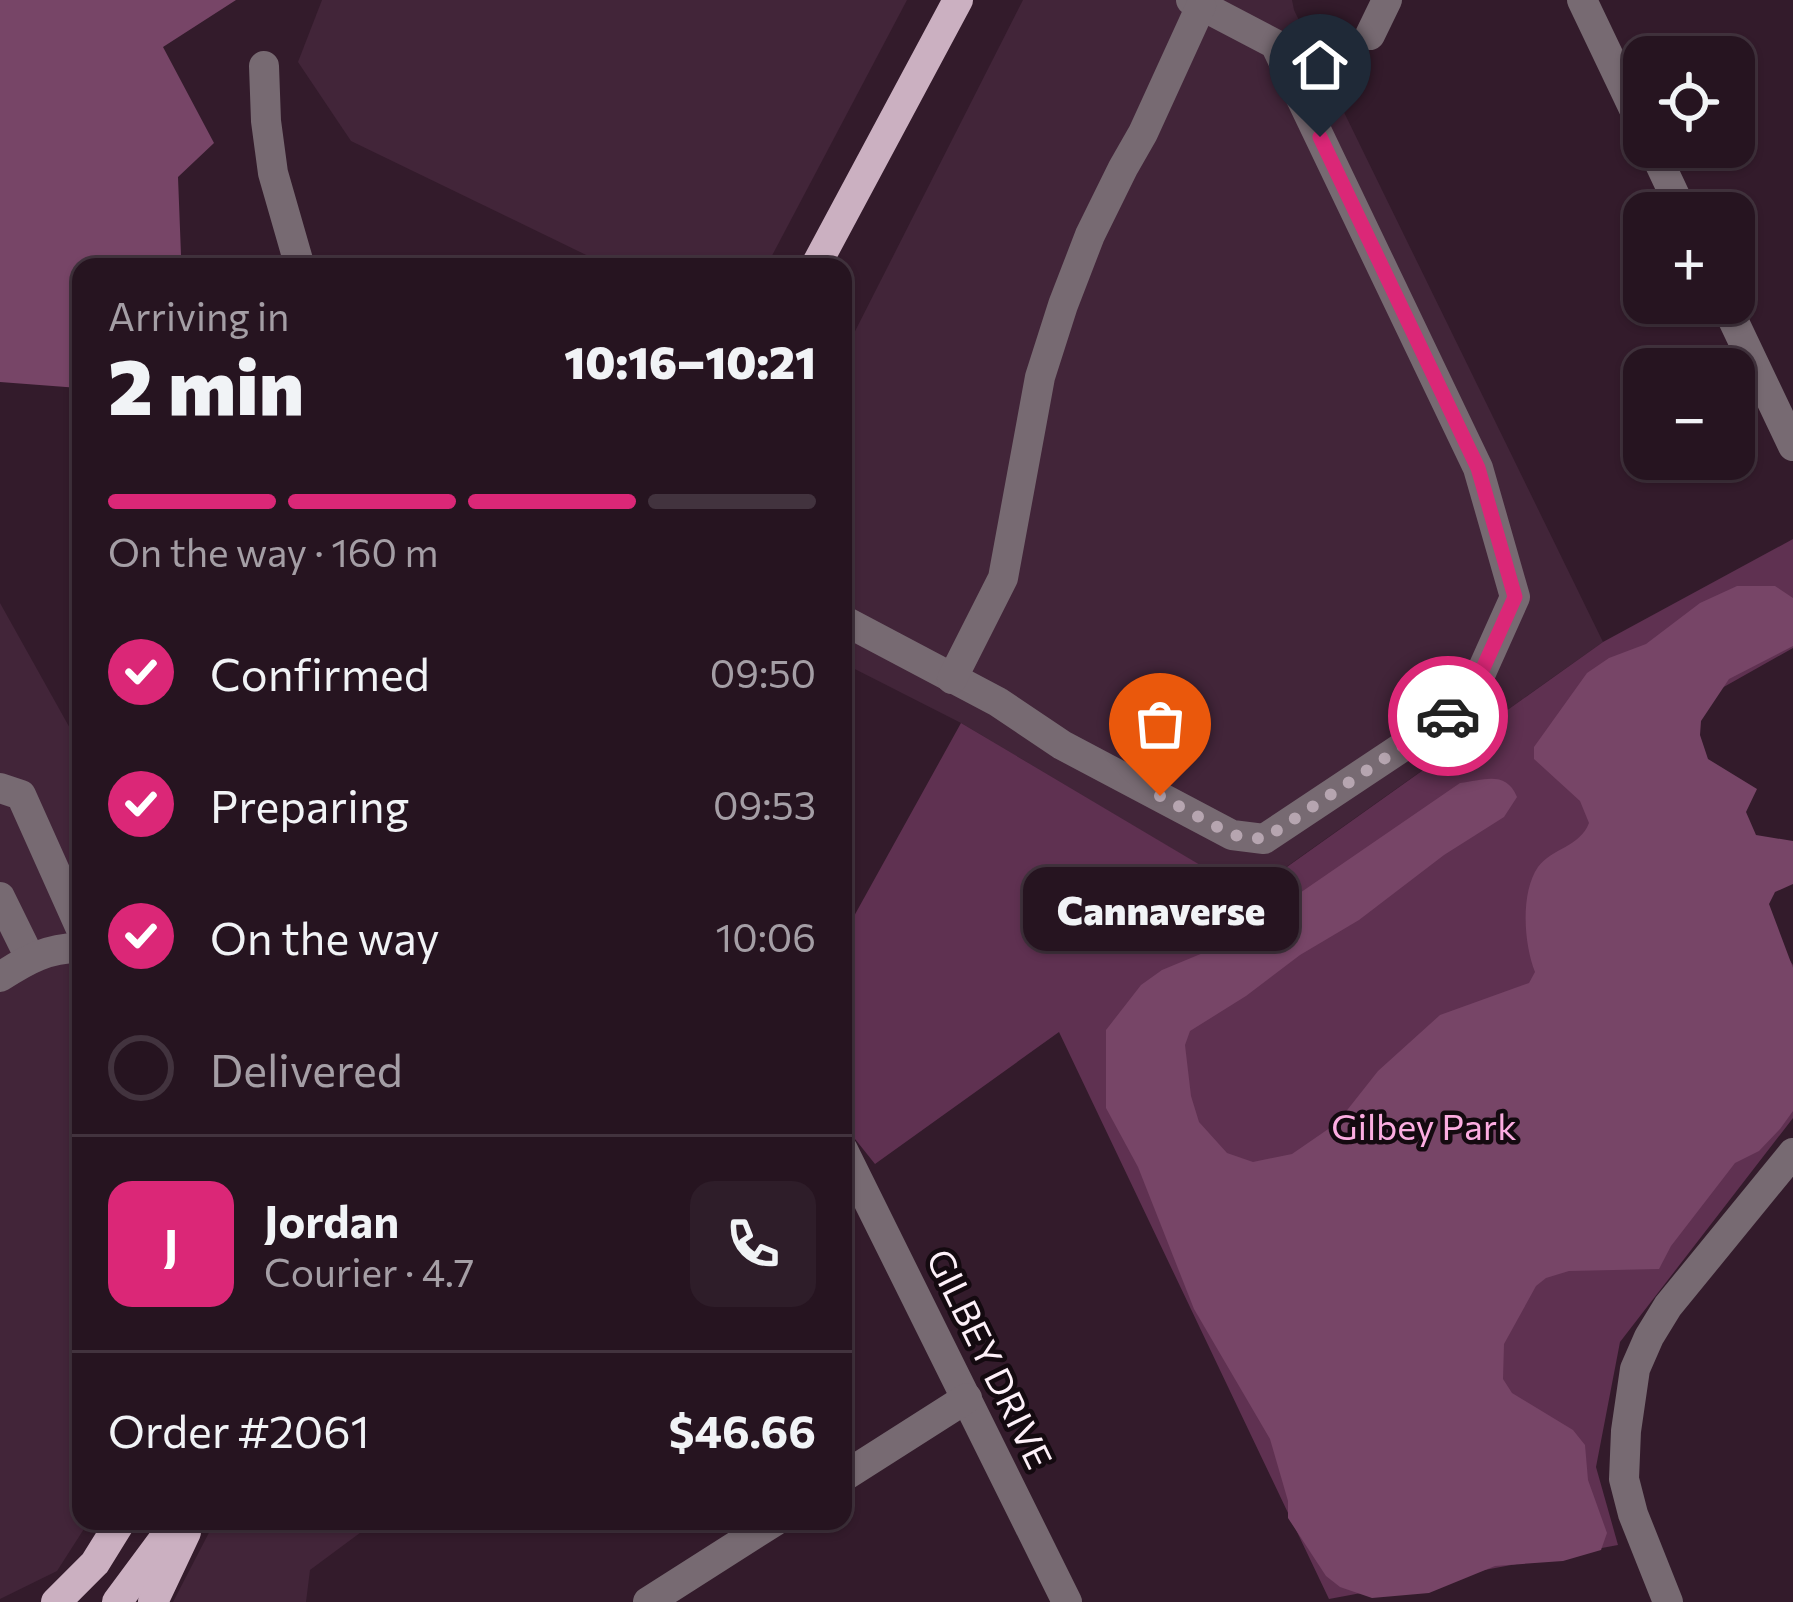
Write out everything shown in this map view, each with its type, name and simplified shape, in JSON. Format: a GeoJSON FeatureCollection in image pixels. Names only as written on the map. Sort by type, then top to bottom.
{"type":"FeatureCollection","features":[{"type":"Feature","properties":{"kind":"main road"},"geometry":{"type":"LineString","coordinates":[[820,258],[958,0]]}},
{"type":"Feature","properties":{"kind":"main road"},"geometry":{"type":"LineString","coordinates":[[56,1599],[94,1563],[116,1530]]}},
{"type":"Feature","properties":{"kind":"main road"},"geometry":{"type":"LineString","coordinates":[[116,1602],[170,1530]]}},
{"type":"Feature","properties":{"kind":"main road"},"geometry":{"type":"LineString","coordinates":[[153,1602],[187,1530]]}},
{"type":"Feature","properties":{"kind":"street"},"geometry":{"type":"LineString","coordinates":[[1370,35],[1387,0]]}},
{"type":"Feature","properties":{"kind":"street"},"geometry":{"type":"LineString","coordinates":[[1582,0],[1623,86]]}},
{"type":"Feature","properties":{"kind":"street"},"geometry":{"type":"LineString","coordinates":[[852,625],[952,679],[998,703],[1061,745],[1232,835],[1264,839],[1467,704],[1515,597],[1478,468],[1275,44],[1196,3],[1143,134],[1090,235],[1063,305],[1040,377],[1003,578],[952,679]]}},
{"type":"Feature","properties":{"kind":"street"},"geometry":{"type":"LineString","coordinates":[[264,66],[272,173],[297,258]]}},
{"type":"Feature","properties":{"kind":"street"},"geometry":{"type":"LineString","coordinates":[[1735,324],[1793,446]]}},
{"type":"Feature","properties":{"kind":"street"},"geometry":{"type":"LineString","coordinates":[[0,788],[21,795],[72,909]]}},
{"type":"Feature","properties":{"kind":"street"},"geometry":{"type":"LineString","coordinates":[[0,896],[30,958]]}},
{"type":"Feature","properties":{"kind":"street"},"geometry":{"type":"LineString","coordinates":[[0,977],[44,952],[72,949]]}},
{"type":"Feature","properties":{"kind":"street"},"geometry":{"type":"LineString","coordinates":[[1668,1602],[1624,1479],[1635,1369],[1668,1306],[1793,1153]]}},
{"type":"Feature","properties":{"kind":"street","name":"GILBEY DRIVE"},"geometry":{"type":"LineString","coordinates":[[852,1168],[1067,1602]]}},
{"type":"Feature","properties":{"kind":"street"},"geometry":{"type":"LineString","coordinates":[[852,1471],[968,1398]]}},
{"type":"Feature","properties":{"kind":"street"},"geometry":{"type":"LineString","coordinates":[[648,1602],[761,1530]]}},
{"type":"Feature","properties":{"kind":"shaded area"},"geometry":{"type":"Polygon","coordinates":[[[322,0],[907,0],[771,258],[592,258],[351,141],[298,62],[322,0]]]}},
{"type":"Feature","properties":{"kind":"shaded area"},"geometry":{"type":"Polygon","coordinates":[[[1023,0],[1292,0],[1603,642],[1248,894],[961,723],[852,668],[852,337],[1023,0]]]}},
{"type":"Feature","properties":{"kind":"shaded area"},"geometry":{"type":"Polygon","coordinates":[[[0,603],[72,732],[72,1530],[83,1530],[57,1571],[0,1599],[0,603]]]}},
{"type":"Feature","properties":{"kind":"shaded area"},"geometry":{"type":"Polygon","coordinates":[[[210,1530],[364,1530],[310,1570],[306,1602],[173,1602],[210,1530]]]}},
{"type":"Feature","properties":{"kind":"green space"},"geometry":{"type":"Polygon","coordinates":[[[0,0],[236,0],[163,47],[214,143],[178,177],[181,255],[72,258],[72,387],[0,382],[0,0]]]}},
{"type":"Feature","properties":{"kind":"green space","name":"Gilbey Park"},"geometry":{"type":"Polygon","coordinates":[[[1793,539],[1793,648],[1667,719],[1750,902],[1793,965],[1793,1118],[1620,1342],[1596,1467],[1618,1545],[1329,1599],[1059,1032],[875,1164],[852,1135],[852,920],[961,723],[1249,894],[1603,642],[1793,539]]]}},
{"type":"Feature","properties":{"kind":"green space","name":"Gilbey Park"},"geometry":{"type":"Polygon","coordinates":[[[1737,586],[1775,586],[1793,598],[1793,646],[1729,679],[1701,721],[1700,735],[1708,759],[1757,789],[1746,812],[1756,835],[1793,841],[1793,884],[1775,892],[1769,904],[1793,968],[1793,1111],[1759,1151],[1735,1163],[1671,1246],[1659,1269],[1569,1271],[1546,1278],[1536,1286],[1504,1344],[1503,1379],[1512,1393],[1573,1430],[1585,1445],[1588,1480],[1607,1533],[1601,1550],[1563,1561],[1495,1566],[1429,1593],[1372,1598],[1340,1587],[1326,1576],[1288,1518],[1288,1501],[1270,1439],[1194,1309],[1138,1167],[1106,1108],[1106,1030],[1141,985],[1162,970],[1227,943],[1460,783],[1493,779],[1507,783],[1517,797],[1504,817],[1190,1031],[1185,1045],[1191,1096],[1199,1122],[1227,1153],[1253,1162],[1292,1154],[1337,1123],[1378,1071],[1440,1015],[1529,983],[1535,972],[1526,919],[1532,878],[1544,861],[1579,837],[1589,823],[1580,801],[1534,759],[1534,747],[1587,673],[1609,658],[1646,644],[1700,603],[1737,586]]]}},
{"type":"Feature","properties":{"kind":"way so far"},"geometry":{"type":"LineString","coordinates":[[1160,796],[1232,835],[1264,839],[1448,716]]}},
{"type":"Feature","properties":{"kind":"place","name":"Cannaverse"},"geometry":{"type":"Point","coordinates":[1160,796]}},
{"type":"Feature","properties":{"kind":"route"},"geometry":{"type":"LineString","coordinates":[[1320,137],[1478,468],[1515,597],[1467,704],[1448,716]]}}]}
